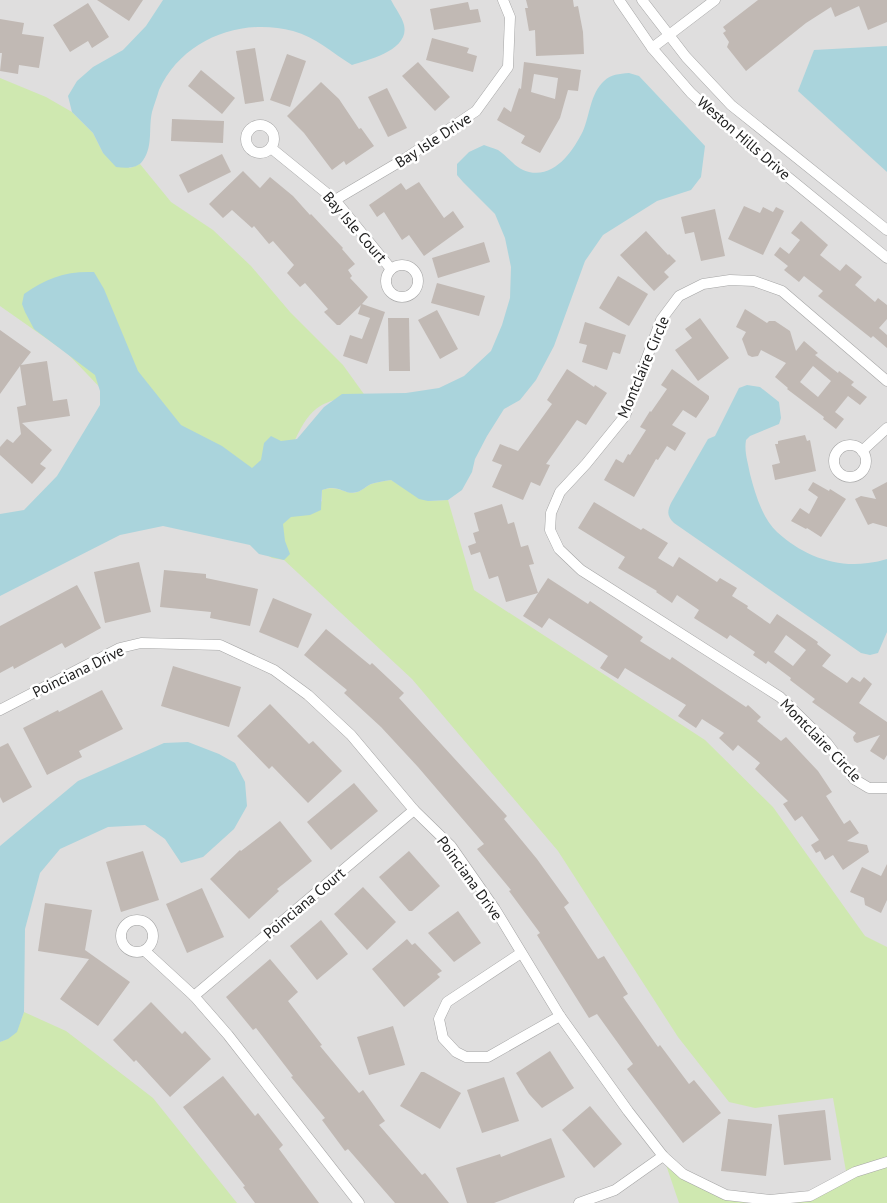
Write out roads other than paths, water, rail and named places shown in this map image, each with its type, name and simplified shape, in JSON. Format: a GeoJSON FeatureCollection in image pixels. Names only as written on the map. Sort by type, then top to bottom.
{"type":"FeatureCollection","features":[{"type":"Feature","properties":{"kind":"street","name":"Bay Isle Drive"},"geometry":{"type":"LineString","coordinates":[[335,200],[406,158],[476,111],[508,67],[510,17],[503,0]]}},
{"type":"Feature","properties":{"kind":"street","name":"Weston Hills Drive"},"geometry":{"type":"LineString","coordinates":[[619,0],[652,48],[691,93],[745,142],[887,258]]}},
{"type":"Feature","properties":{"kind":"street","name":"Weston Hills Drive"},"geometry":{"type":"LineString","coordinates":[[642,0],[686,57],[731,104],[887,230]]}},
{"type":"Feature","properties":{"kind":"street"},"geometry":{"type":"LineString","coordinates":[[652,48],[715,0]]}},
{"type":"Feature","properties":{"kind":"street","name":"Bay Isle Court"},"geometry":{"type":"LineString","coordinates":[[271,148],[335,200],[391,269]]}},
{"type":"Feature","properties":{"kind":"street","name":"Montclaire Circle"},"geometry":{"type":"LineString","coordinates":[[887,381],[782,291],[754,281],[730,280],[703,284],[678,296],[660,320],[625,416],[586,464],[560,492],[551,513],[550,530],[559,548],[581,570],[780,697],[827,743],[854,779],[869,788],[887,788]]}},
{"type":"Feature","properties":{"kind":"street"},"geometry":{"type":"LineString","coordinates":[[862,450],[887,428]]}},
{"type":"Feature","properties":{"kind":"street","name":"Poinciana Drive"},"geometry":{"type":"LineString","coordinates":[[0,710],[120,648],[141,643],[220,645],[274,670],[308,695],[351,735],[414,810],[451,846],[495,909],[560,1016],[628,1111],[663,1156],[683,1174],[726,1195],[770,1200],[810,1196],[855,1172],[887,1162]]}},
{"type":"Feature","properties":{"kind":"street","name":"Poinciana Court"},"geometry":{"type":"LineString","coordinates":[[194,996],[414,810]]}},
{"type":"Feature","properties":{"kind":"street"},"geometry":{"type":"LineString","coordinates":[[145,950],[194,996],[228,1035],[359,1203]]}},
{"type":"Feature","properties":{"kind":"street"},"geometry":{"type":"LineString","coordinates":[[521,953],[447,1002],[440,1019],[443,1038],[456,1052],[466,1058],[488,1057],[560,1016]]}},
{"type":"Feature","properties":{"kind":"street"},"geometry":{"type":"LineString","coordinates":[[579,1203],[615,1190],[663,1156]]}},
{"type":"Feature","properties":{"kind":"water"},"geometry":{"type":"Polygon","coordinates":[[[163,0],[391,0],[403,22],[404,34],[401,41],[386,52],[352,65],[317,41],[293,31],[273,27],[253,27],[233,30],[215,36],[182,58],[169,73],[159,90],[152,112],[148,151],[141,163],[126,168],[116,167],[103,153],[93,133],[72,112],[68,96],[77,81],[93,67],[123,50],[146,26],[163,0]]]}},
{"type":"Feature","properties":{"kind":"water"},"geometry":{"type":"Polygon","coordinates":[[[887,46],[887,172],[798,91],[814,50],[887,46]]]}},
{"type":"Feature","properties":{"kind":"water"},"geometry":{"type":"Polygon","coordinates":[[[629,73],[639,76],[705,146],[701,177],[691,190],[657,201],[603,235],[585,261],[554,346],[536,380],[520,400],[504,409],[475,459],[472,472],[462,490],[448,500],[428,501],[419,499],[391,480],[371,484],[361,491],[353,493],[333,488],[322,490],[321,510],[310,515],[291,517],[283,524],[285,541],[290,554],[284,560],[259,554],[250,545],[163,526],[120,535],[0,596],[0,514],[24,510],[57,476],[100,405],[100,391],[95,375],[34,329],[22,304],[24,294],[49,280],[65,274],[94,272],[104,289],[138,371],[181,425],[222,446],[252,468],[261,460],[264,443],[271,436],[281,441],[297,439],[324,407],[342,394],[406,393],[439,388],[464,376],[491,351],[502,325],[510,298],[511,267],[505,238],[495,214],[457,175],[457,164],[469,152],[484,145],[498,150],[524,171],[538,173],[555,167],[579,139],[599,86],[609,77],[629,73]]]}},
{"type":"Feature","properties":{"kind":"water"},"geometry":{"type":"Polygon","coordinates":[[[747,385],[760,387],[779,402],[781,418],[779,424],[750,436],[746,440],[746,457],[750,474],[767,520],[787,540],[819,558],[843,564],[887,559],[887,632],[878,653],[870,655],[861,653],[674,523],[669,516],[668,511],[671,503],[708,439],[715,436],[739,388],[747,385]]]}},
{"type":"Feature","properties":{"kind":"water"},"geometry":{"type":"Polygon","coordinates":[[[188,742],[219,754],[235,763],[245,782],[247,806],[234,829],[203,857],[181,863],[165,839],[145,825],[108,827],[60,849],[40,873],[25,929],[24,1012],[17,1032],[0,1042],[0,846],[78,781],[164,743],[188,742]]]}}]}
